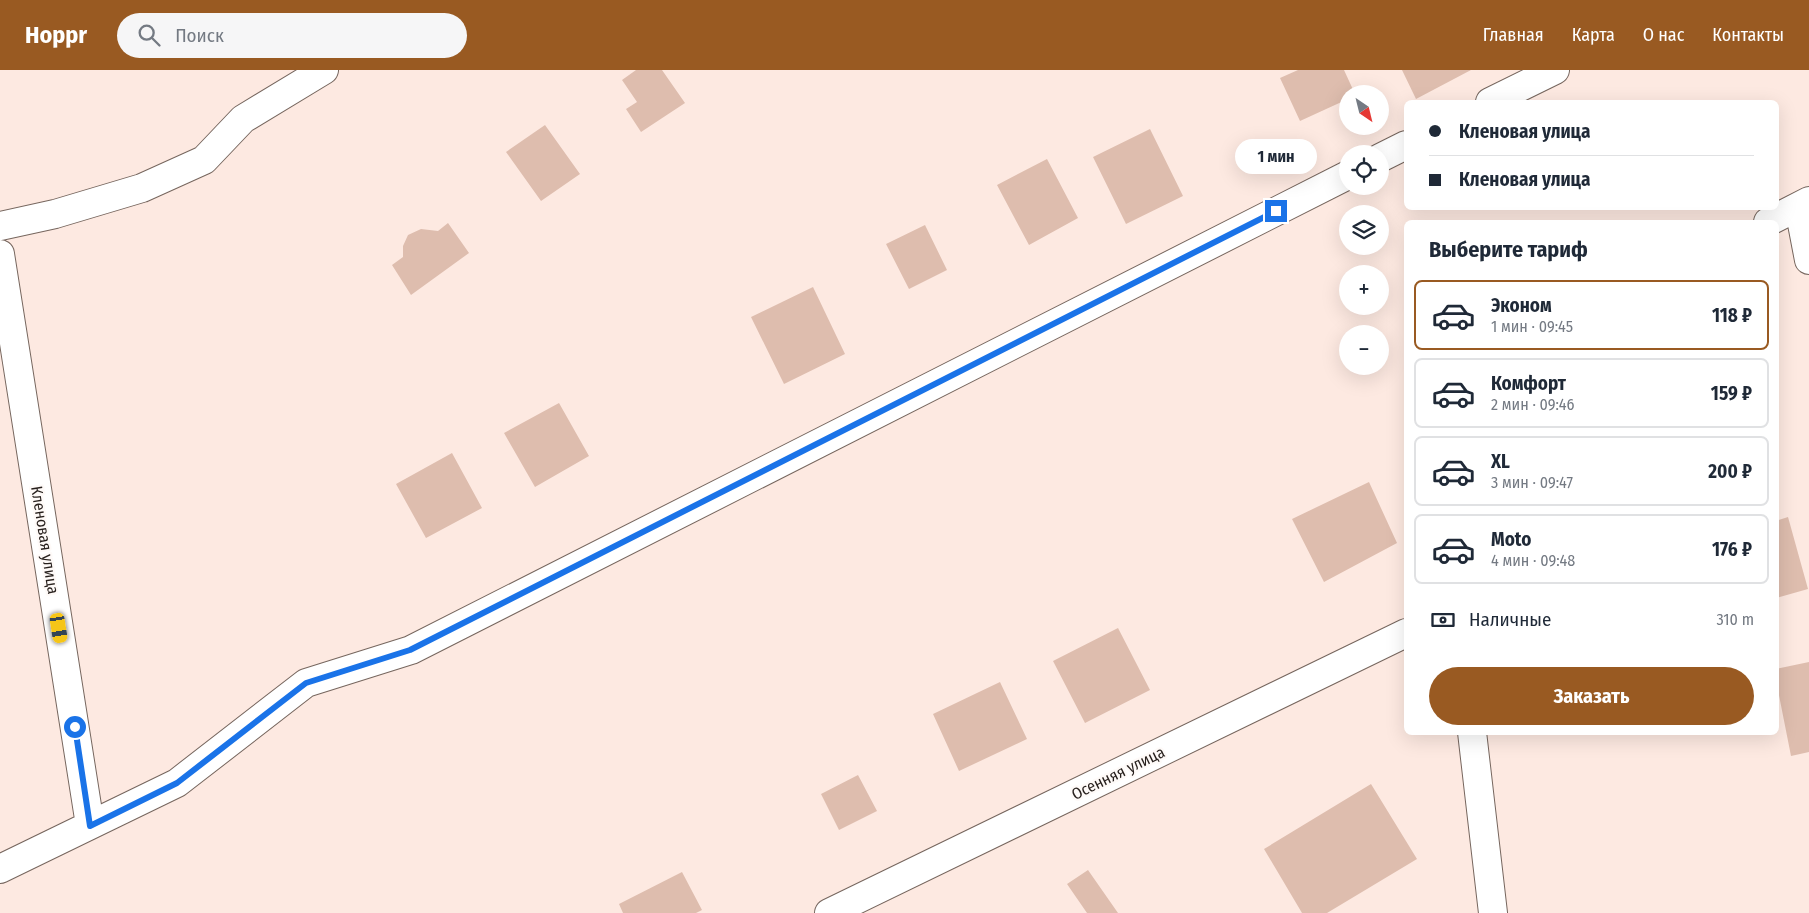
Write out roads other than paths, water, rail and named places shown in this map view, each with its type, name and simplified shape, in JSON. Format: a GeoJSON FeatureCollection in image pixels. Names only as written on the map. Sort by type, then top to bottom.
{"type":"FeatureCollection","features":[{"type":"Feature","properties":{"kind":"street"},"geometry":{"type":"LineString","coordinates":[[0,226],[55,214],[142,188],[204,160],[243,120],[324,70]]}},
{"type":"Feature","properties":{"kind":"street"},"geometry":{"type":"LineString","coordinates":[[1494,100],[1554,70]]}},
{"type":"Feature","properties":{"kind":"street"},"geometry":{"type":"LineString","coordinates":[[1389,154],[1404,146]]}},
{"type":"Feature","properties":{"kind":"street"},"geometry":{"type":"LineString","coordinates":[[0,869],[177,783],[306,683],[410,650],[1339,180]]}},
{"type":"Feature","properties":{"kind":"street"},"geometry":{"type":"LineString","coordinates":[[1772,220],[1804,204],[1809,260]]}},
{"type":"Feature","properties":{"kind":"street","name":"Кленовая улица"},"geometry":{"type":"LineString","coordinates":[[0,254],[90,826]]}},
{"type":"Feature","properties":{"kind":"street","name":"Осенняя улица"},"geometry":{"type":"LineString","coordinates":[[829,913],[1404,634]]}},
{"type":"Feature","properties":{"kind":"street"},"geometry":{"type":"LineString","coordinates":[[1472,735],[1493,913]]}}]}
